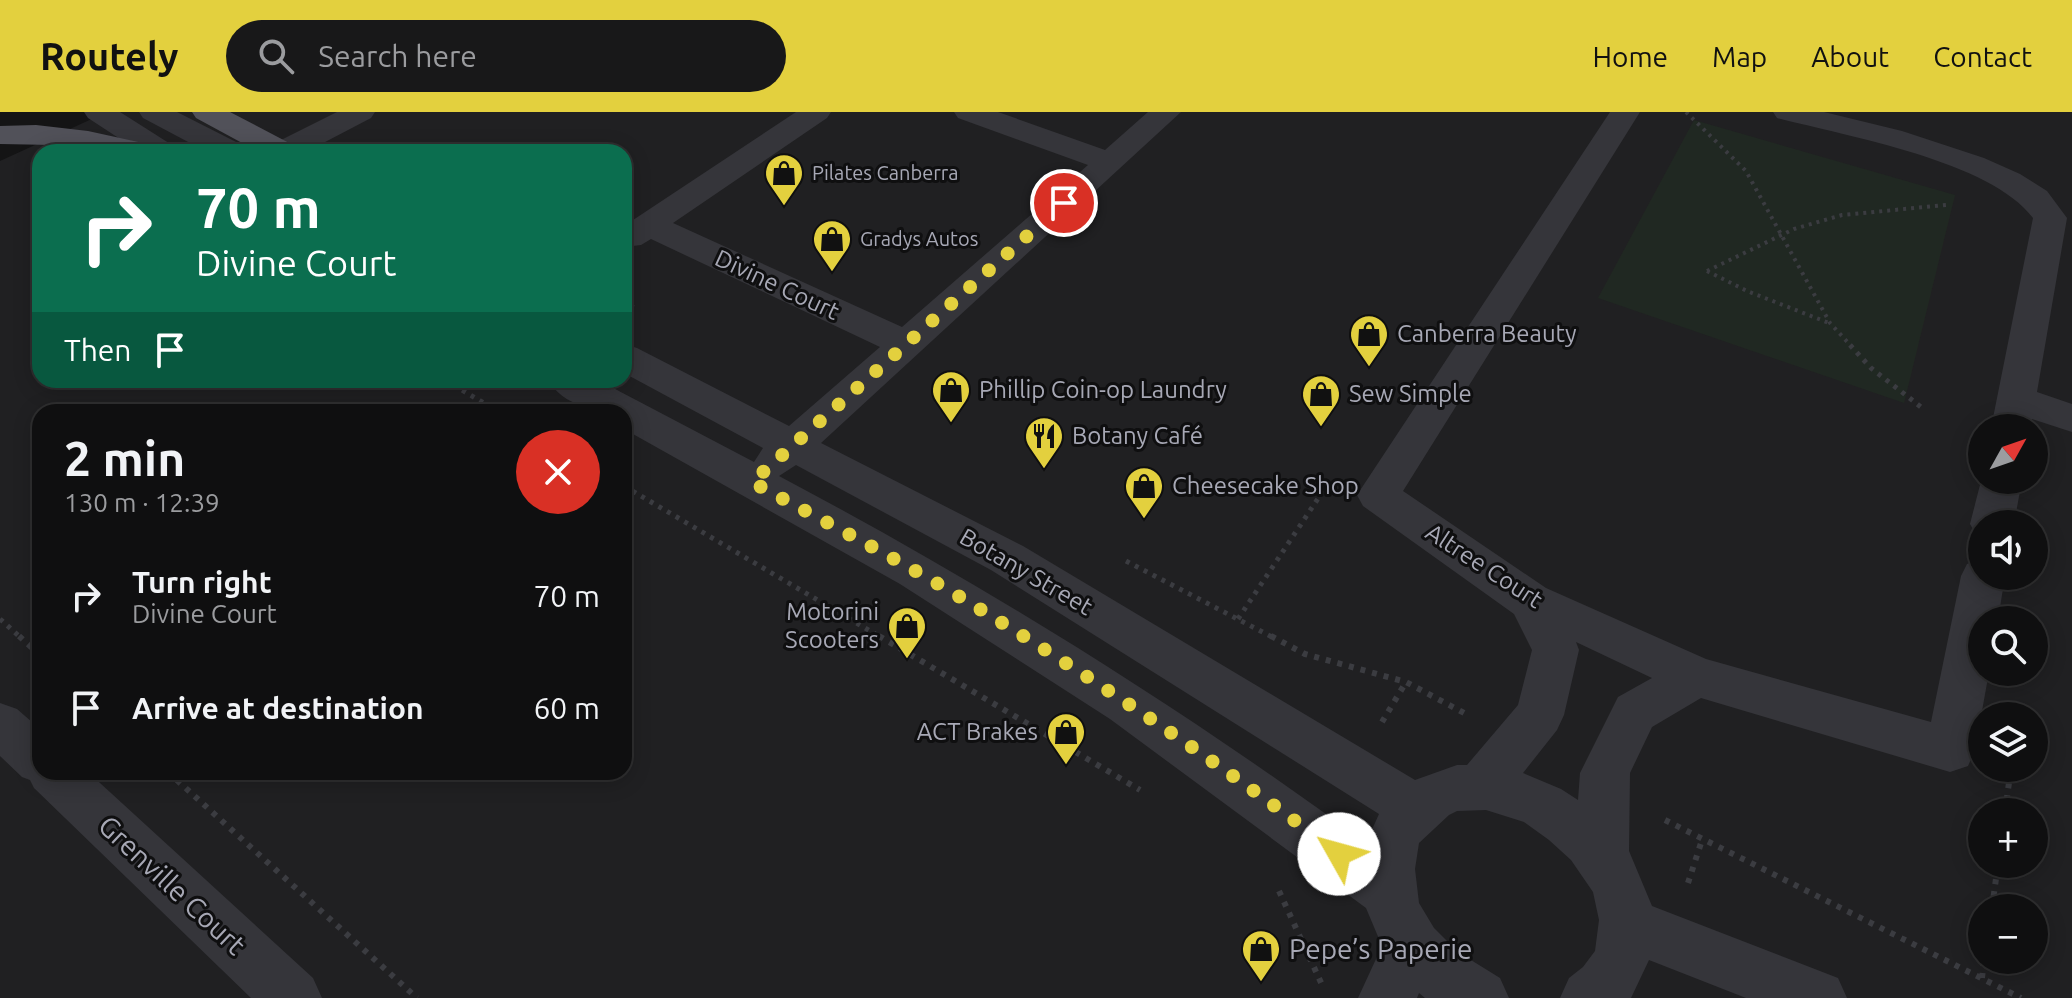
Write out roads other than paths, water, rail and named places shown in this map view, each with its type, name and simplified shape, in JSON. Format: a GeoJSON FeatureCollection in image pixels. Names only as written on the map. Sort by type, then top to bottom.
{"type":"FeatureCollection","features":[{"type":"Feature","properties":{"kind":"main road"},"geometry":{"type":"LineString","coordinates":[[207,112],[267,144]]}},
{"type":"Feature","properties":{"kind":"main road"},"geometry":{"type":"LineString","coordinates":[[0,135],[35,133],[88,138],[111,144]]}},
{"type":"Feature","properties":{"kind":"street"},"geometry":{"type":"LineString","coordinates":[[99,112],[149,144]]}},
{"type":"Feature","properties":{"kind":"street"},"geometry":{"type":"LineString","coordinates":[[154,112],[216,144]]}},
{"type":"Feature","properties":{"kind":"street"},"geometry":{"type":"LineString","coordinates":[[298,144],[360,112]]}},
{"type":"Feature","properties":{"kind":"street","name":"Divine Court"},"geometry":{"type":"LineString","coordinates":[[636,234],[816,112]]}},
{"type":"Feature","properties":{"kind":"street"},"geometry":{"type":"LineString","coordinates":[[969,112],[1110,162]]}},
{"type":"Feature","properties":{"kind":"street"},"geometry":{"type":"LineString","coordinates":[[752,482],[1166,112]]}},
{"type":"Feature","properties":{"kind":"street","name":"Altree Court"},"geometry":{"type":"LineString","coordinates":[[1625,112],[1378,495],[1530,601],[1696,676],[1950,750],[1980,590]]}},
{"type":"Feature","properties":{"kind":"street"},"geometry":{"type":"LineString","coordinates":[[1788,112],[1966,161],[2023,188],[2046,207],[2050,218],[2014,414]]}},
{"type":"Feature","properties":{"kind":"street","name":"Divine Court"},"geometry":{"type":"LineString","coordinates":[[636,234],[906,344]]}},
{"type":"Feature","properties":{"kind":"street","name":"Botany Street"},"geometry":{"type":"LineString","coordinates":[[632,361],[1007,558],[1415,808]]}},
{"type":"Feature","properties":{"kind":"street"},"geometry":{"type":"LineString","coordinates":[[582,388],[611,404]]}},
{"type":"Feature","properties":{"kind":"street"},"geometry":{"type":"LineString","coordinates":[[632,416],[963,599],[1070,666],[1282,810],[1389,892]]}},
{"type":"Feature","properties":{"kind":"street"},"geometry":{"type":"LineString","coordinates":[[2048,416],[2072,418]]}},
{"type":"Feature","properties":{"kind":"street"},"geometry":{"type":"LineString","coordinates":[[1480,787],[1540,715],[1556,650],[1530,601]]}},
{"type":"Feature","properties":{"kind":"street"},"geometry":{"type":"LineString","coordinates":[[1602,856],[1605,773],[1635,712],[1696,676]]}},
{"type":"Feature","properties":{"kind":"street"},"geometry":{"type":"LineString","coordinates":[[0,724],[32,754]]}},
{"type":"Feature","properties":{"kind":"street","name":"Grenville Court"},"geometry":{"type":"LineString","coordinates":[[61,780],[293,998]]}},
{"type":"Feature","properties":{"kind":"street"},"geometry":{"type":"LineString","coordinates":[[1480,998],[1437,972],[1412,944],[1393,910],[1387,867],[1391,844],[1400,825],[1415,808],[1434,796],[1455,789],[1480,787],[1524,797],[1568,820],[1602,856],[1615,877],[1628,924],[1622,961],[1603,996]]}},
{"type":"Feature","properties":{"kind":"street"},"geometry":{"type":"LineString","coordinates":[[1628,924],[1818,998]]}},
{"type":"Feature","properties":{"kind":"street"},"geometry":{"type":"LineString","coordinates":[[1387,998],[1412,944]]}},
{"type":"Feature","properties":{"kind":"place","name":"Pilates Canberra"},"geometry":{"type":"Point","coordinates":[784,207]}},
{"type":"Feature","properties":{"kind":"place","name":"Gradys Autos"},"geometry":{"type":"Point","coordinates":[832,273]}},
{"type":"Feature","properties":{"kind":"place","name":"Canberra Beauty"},"geometry":{"type":"Point","coordinates":[1369,368]}},
{"type":"Feature","properties":{"kind":"place","name":"Phillip Coin-op Laundry"},"geometry":{"type":"Point","coordinates":[951,424]}},
{"type":"Feature","properties":{"kind":"place","name":"Sew Simple"},"geometry":{"type":"Point","coordinates":[1321,428]}},
{"type":"Feature","properties":{"kind":"place","name":"Botany Café"},"geometry":{"type":"Point","coordinates":[1044,470]}},
{"type":"Feature","properties":{"kind":"place","name":"Cheesecake Shop"},"geometry":{"type":"Point","coordinates":[1144,520]}},
{"type":"Feature","properties":{"kind":"place","name":"Motorini Scooters"},"geometry":{"type":"Point","coordinates":[907,660]}},
{"type":"Feature","properties":{"kind":"place","name":"ACT Brakes"},"geometry":{"type":"Point","coordinates":[1066,766]}},
{"type":"Feature","properties":{"kind":"place","name":"Pepe’s Paperie"},"geometry":{"type":"Point","coordinates":[1261,983]}}]}
